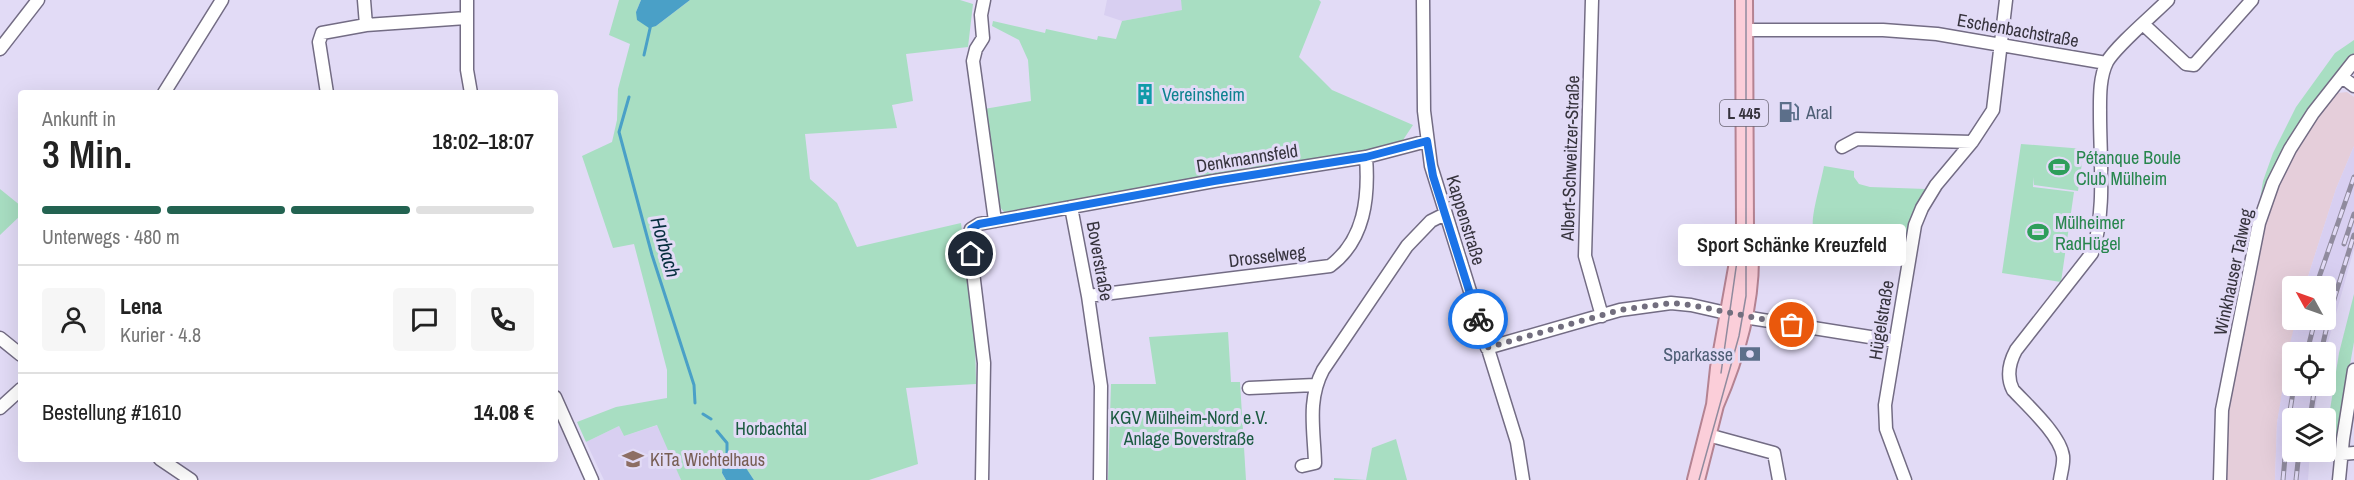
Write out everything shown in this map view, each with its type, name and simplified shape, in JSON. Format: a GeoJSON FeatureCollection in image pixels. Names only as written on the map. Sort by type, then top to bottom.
{"type":"FeatureCollection","features":[{"type":"Feature","properties":{"kind":"main road","name":"L 445"},"geometry":{"type":"LineString","coordinates":[[1696,480],[1737,316],[1745,227],[1744,0]]}},
{"type":"Feature","properties":{"kind":"street"},"geometry":{"type":"LineString","coordinates":[[0,49],[38,0]]}},
{"type":"Feature","properties":{"kind":"street"},"geometry":{"type":"LineString","coordinates":[[166,90],[222,0]]}},
{"type":"Feature","properties":{"kind":"street"},"geometry":{"type":"LineString","coordinates":[[364,0],[366,25]]}},
{"type":"Feature","properties":{"kind":"street"},"geometry":{"type":"LineString","coordinates":[[466,0],[467,70],[470,90]]}},
{"type":"Feature","properties":{"kind":"street"},"geometry":{"type":"LineString","coordinates":[[984,0],[981,15],[983,38],[976,49],[973,61],[995,221]]}},
{"type":"Feature","properties":{"kind":"street","name":"Kappenstraße"},"geometry":{"type":"LineString","coordinates":[[1423,0],[1424,111],[1433,176],[1517,442],[1523,480]]}},
{"type":"Feature","properties":{"kind":"street","name":"Albert-Schweitzer-Straße"},"geometry":{"type":"LineString","coordinates":[[1592,0],[1585,256],[1602,316]]}},
{"type":"Feature","properties":{"kind":"street","name":"Hügelstraße"},"geometry":{"type":"LineString","coordinates":[[1905,480],[1886,429],[1885,405],[1915,225],[1935,185],[1972,142],[1993,110],[2006,0]]}},
{"type":"Feature","properties":{"kind":"street"},"geometry":{"type":"LineString","coordinates":[[2060,480],[2063,457],[2061,450],[2050,431],[2013,390],[2009,368],[2016,350],[2088,261],[2096,244],[2100,213],[2100,95],[2106,63],[2168,0]]}},
{"type":"Feature","properties":{"kind":"street"},"geometry":{"type":"LineString","coordinates":[[2143,24],[2186,64],[2194,65],[2252,0]]}},
{"type":"Feature","properties":{"kind":"street"},"geometry":{"type":"LineString","coordinates":[[327,90],[319,42],[322,33],[366,25],[466,18]]}},
{"type":"Feature","properties":{"kind":"street","name":"Eschenbachstraße"},"geometry":{"type":"LineString","coordinates":[[1744,30],[1883,30],[1937,34],[2106,63]]}},
{"type":"Feature","properties":{"kind":"street","name":"Winkhauser Talweg"},"geometry":{"type":"LineString","coordinates":[[2220,480],[2222,410],[2259,223],[2273,183],[2290,148],[2313,113],[2354,61]]}},
{"type":"Feature","properties":{"kind":"street"},"geometry":{"type":"LineString","coordinates":[[2342,77],[2354,86]]}},
{"type":"Feature","properties":{"kind":"street"},"geometry":{"type":"LineString","coordinates":[[1842,147],[1857,139],[1972,142]]}},
{"type":"Feature","properties":{"kind":"street","name":"Denkmannsfeld"},"geometry":{"type":"LineString","coordinates":[[1071,207],[1366,157],[1427,141]]}},
{"type":"Feature","properties":{"kind":"street","name":"Drosselweg"},"geometry":{"type":"LineString","coordinates":[[1088,296],[1327,268],[1334,263],[1353,239],[1362,220],[1368,190],[1366,157]]}},
{"type":"Feature","properties":{"kind":"street","name":"Boverstraße"},"geometry":{"type":"LineString","coordinates":[[982,480],[984,363],[969,239],[971,229],[979,224],[1071,207],[1088,296],[1101,386],[1100,480]]}},
{"type":"Feature","properties":{"kind":"street"},"geometry":{"type":"LineString","coordinates":[[1302,466],[1315,463],[1312,397],[1315,386],[1334,352],[1407,246],[1431,221],[1445,214]]}},
{"type":"Feature","properties":{"kind":"street"},"geometry":{"type":"LineString","coordinates":[[1486,348],[1635,307],[1671,303],[1895,341]]}},
{"type":"Feature","properties":{"kind":"street"},"geometry":{"type":"LineString","coordinates":[[0,338],[18,352]]}},
{"type":"Feature","properties":{"kind":"street"},"geometry":{"type":"LineString","coordinates":[[2339,480],[2348,454],[2354,370]]}},
{"type":"Feature","properties":{"kind":"street"},"geometry":{"type":"LineString","coordinates":[[1249,388],[1315,386]]}},
{"type":"Feature","properties":{"kind":"street"},"geometry":{"type":"LineString","coordinates":[[0,408],[18,392]]}},
{"type":"Feature","properties":{"kind":"street"},"geometry":{"type":"LineString","coordinates":[[558,404],[592,480]]}},
{"type":"Feature","properties":{"kind":"street"},"geometry":{"type":"LineString","coordinates":[[1708,435],[1774,453],[1779,480]]}},
{"type":"Feature","properties":{"kind":"street"},"geometry":{"type":"LineString","coordinates":[[168,462],[191,480]]}},
{"type":"Feature","properties":{"kind":"shaded area"},"geometry":{"type":"Polygon","coordinates":[[[1107,0],[1181,0],[1183,10],[1122,21],[1104,15],[1107,0]]]}},
{"type":"Feature","properties":{"kind":"shaded area"},"geometry":{"type":"Polygon","coordinates":[[[2347,92],[2354,97],[2354,146],[2336,189],[2308,276],[2282,276],[2282,330],[2294,330],[2292,342],[2282,342],[2282,396],[2277,423],[2275,480],[2225,480],[2227,408],[2263,221],[2288,161],[2316,116],[2338,93],[2347,92]]]}},
{"type":"Feature","properties":{"kind":"shaded area"},"geometry":{"type":"Polygon","coordinates":[[[2354,146],[2354,249],[2336,314],[2336,276],[2308,276],[2336,189],[2354,146]]]}},
{"type":"Feature","properties":{"kind":"shaded area"},"geometry":{"type":"Polygon","coordinates":[[[2293,330],[2331,330],[2328,342],[2290,342],[2293,330]]]}},
{"type":"Feature","properties":{"kind":"shaded area"},"geometry":{"type":"Polygon","coordinates":[[[2282,392],[2282,396],[2317,396],[2316,408],[2282,408],[2282,462],[2309,462],[2308,480],[2275,480],[2277,423],[2282,392]]]}},
{"type":"Feature","properties":{"kind":"shaded area","name":"KiTa Wichtelhaus"},"geometry":{"type":"Polygon","coordinates":[[[658,425],[681,480],[604,480],[586,442],[619,426],[624,436],[658,425]]]}},
{"type":"Feature","properties":{"kind":"green space","name":"Horbachtal"},"geometry":{"type":"Polygon","coordinates":[[[619,0],[641,0],[636,12],[656,26],[690,0],[960,0],[973,4],[968,47],[906,54],[913,101],[892,105],[897,128],[805,134],[810,179],[837,203],[857,247],[961,223],[975,339],[976,384],[906,388],[918,464],[869,480],[754,480],[742,465],[724,461],[722,473],[726,480],[681,480],[657,425],[624,436],[619,426],[586,442],[577,422],[616,407],[667,398],[667,370],[634,244],[613,248],[582,156],[612,142],[617,120],[618,89],[630,44],[609,35],[619,0]]]}},
{"type":"Feature","properties":{"kind":"green space"},"geometry":{"type":"Polygon","coordinates":[[[1181,0],[1319,0],[1321,2],[1299,57],[1332,90],[1413,125],[1403,140],[1370,150],[1004,212],[999,206],[984,109],[1031,101],[1028,60],[1019,40],[992,26],[993,21],[1045,33],[1046,29],[1097,40],[1098,36],[1116,39],[1122,21],[1182,10],[1181,0]]]}},
{"type":"Feature","properties":{"kind":"green space"},"geometry":{"type":"Polygon","coordinates":[[[2354,40],[2354,53],[2304,118],[2257,218],[2263,181],[2273,153],[2296,107],[2335,53],[2354,40]]]}},
{"type":"Feature","properties":{"kind":"green space","name":"Mülheimer RadHügel"},"geometry":{"type":"Polygon","coordinates":[[[2021,144],[2084,149],[2078,191],[2034,185],[2034,177],[2033,187],[2074,192],[2061,282],[2002,273],[2021,144]]]}},
{"type":"Feature","properties":{"kind":"green space"},"geometry":{"type":"Polygon","coordinates":[[[1824,166],[1854,171],[1854,177],[1859,184],[1870,187],[1926,189],[1913,216],[1903,254],[1854,249],[1854,247],[1801,238],[1802,227],[1813,228],[1824,166]]]}},
{"type":"Feature","properties":{"kind":"green space"},"geometry":{"type":"Polygon","coordinates":[[[0,189],[18,204],[18,218],[0,235],[0,189]]]}},
{"type":"Feature","properties":{"kind":"green space"},"geometry":{"type":"Polygon","coordinates":[[[2354,294],[2354,342],[2336,444],[2336,408],[2330,408],[2332,396],[2336,396],[2339,353],[2354,294]]]}},
{"type":"Feature","properties":{"kind":"green space","name":"KGV Mülheim-Nord e.V. Anlage Boverstraße"},"geometry":{"type":"Polygon","coordinates":[[[1228,332],[1231,382],[1240,382],[1246,480],[1108,480],[1111,384],[1156,384],[1149,337],[1228,332]]]}},
{"type":"Feature","properties":{"kind":"green space"},"geometry":{"type":"Polygon","coordinates":[[[1396,439],[1407,480],[1366,480],[1372,448],[1396,439]]]}},
{"type":"Feature","properties":{"kind":"green space"},"geometry":{"type":"Polygon","coordinates":[[[1334,478],[1366,480],[1334,480],[1334,478]]]}},
{"type":"Feature","properties":{"kind":"water"},"geometry":{"type":"Polygon","coordinates":[[[641,0],[690,0],[656,26],[649,28],[637,20],[636,12],[641,0]]]}},
{"type":"Feature","properties":{"kind":"water"},"geometry":{"type":"Polygon","coordinates":[[[734,460],[746,468],[754,480],[726,480],[722,473],[723,461],[734,460]]]}},
{"type":"Feature","properties":{"kind":"waterway","name":"Horbach"},"geometry":{"type":"LineString","coordinates":[[644,55],[651,24]]}},
{"type":"Feature","properties":{"kind":"waterway","name":"Horbach"},"geometry":{"type":"LineString","coordinates":[[629,97],[619,132],[652,255],[694,385],[695,403]]}},
{"type":"Feature","properties":{"kind":"waterway","name":"Horbach"},"geometry":{"type":"LineString","coordinates":[[703,414],[711,419]]}},
{"type":"Feature","properties":{"kind":"waterway","name":"Horbach"},"geometry":{"type":"LineString","coordinates":[[717,431],[727,443],[727,461]]}},
{"type":"Feature","properties":{"kind":"tram line"},"geometry":{"type":"LineString","coordinates":[[1699,480],[1739,336],[1746,296],[1746,0]]}},
{"type":"Feature","properties":{"kind":"tram line"},"geometry":{"type":"LineString","coordinates":[[1721,373],[1740,240]]}},
{"type":"Feature","properties":{"kind":"railway"},"geometry":{"type":"LineString","coordinates":[[2319,276],[2354,177]]}},
{"type":"Feature","properties":{"kind":"railway"},"geometry":{"type":"LineString","coordinates":[[2344,244],[2354,214]]}},
{"type":"Feature","properties":{"kind":"railway"},"geometry":{"type":"LineString","coordinates":[[2323,342],[2354,235]]}},
{"type":"Feature","properties":{"kind":"railway"},"geometry":{"type":"LineString","coordinates":[[2310,342],[2312,330]]}},
{"type":"Feature","properties":{"kind":"railway"},"geometry":{"type":"LineString","coordinates":[[2283,480],[2292,396]]}},
{"type":"Feature","properties":{"kind":"railway"},"geometry":{"type":"LineString","coordinates":[[2312,408],[2313,396]]}},
{"type":"Feature","properties":{"kind":"railway"},"geometry":{"type":"LineString","coordinates":[[2296,480],[2298,462]]}},
{"type":"Feature","properties":{"kind":"way so far"},"geometry":{"type":"LineString","coordinates":[[1478,319],[1486,348],[1620,310],[1671,303],[1792,325]]}},
{"type":"Feature","properties":{"kind":"place","name":"Vereinsheim"},"geometry":{"type":"Point","coordinates":[1145,94]}},
{"type":"Feature","properties":{"kind":"place","name":"Aral"},"geometry":{"type":"Point","coordinates":[1789,112]}},
{"type":"Feature","properties":{"kind":"place","name":"Pétanque Boule Club Mülheim"},"geometry":{"type":"Point","coordinates":[2059,167]}},
{"type":"Feature","properties":{"kind":"place","name":"Mülheimer RadHügel"},"geometry":{"type":"Point","coordinates":[2038,232]}},
{"type":"Feature","properties":{"kind":"place","name":"Sport Schänke Kreuzfeld"},"geometry":{"type":"Point","coordinates":[1792,325]}},
{"type":"Feature","properties":{"kind":"place","name":"Sparkasse"},"geometry":{"type":"Point","coordinates":[1750,354]}},
{"type":"Feature","properties":{"kind":"place","name":"KiTa Wichtelhaus"},"geometry":{"type":"Point","coordinates":[633,459]}},
{"type":"Feature","properties":{"kind":"route"},"geometry":{"type":"LineString","coordinates":[[971,254],[969,239],[971,229],[979,224],[1214,181],[1366,157],[1427,141],[1433,176],[1478,319]]}}]}
